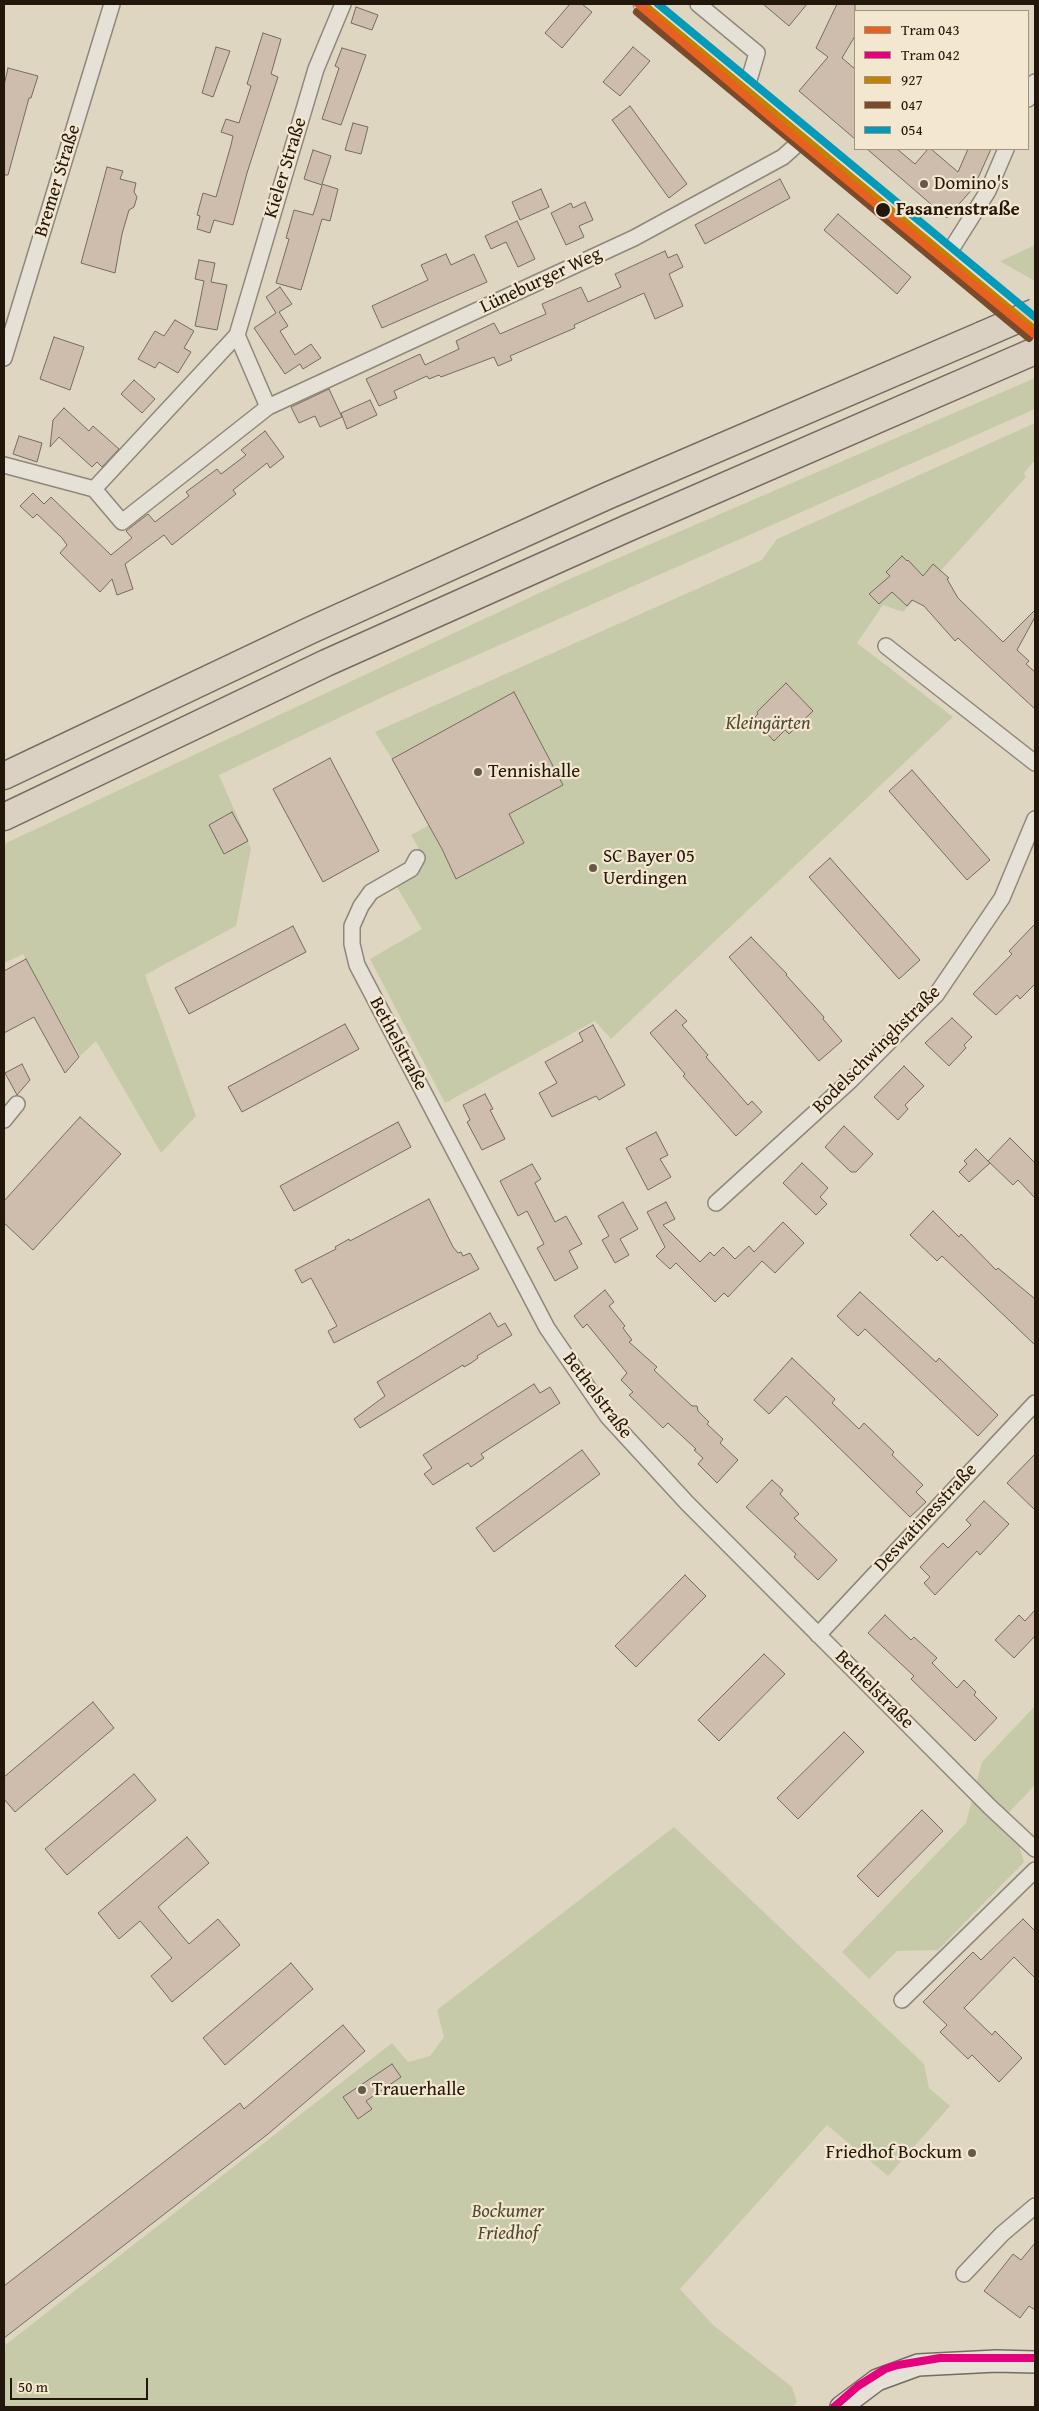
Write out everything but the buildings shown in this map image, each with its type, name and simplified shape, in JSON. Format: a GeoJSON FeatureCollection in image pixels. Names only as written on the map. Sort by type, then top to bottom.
{"type":"FeatureCollection","features":[{"type":"Feature","properties":{"kind":"highway"},"geometry":{"type":"LineString","coordinates":[[4,776],[311,630],[598,500],[1035,312]]}},
{"type":"Feature","properties":{"kind":"highway"},"geometry":{"type":"LineString","coordinates":[[4,817],[326,663],[1024,356]]}},
{"type":"Feature","properties":{"kind":"main road"},"geometry":{"type":"LineString","coordinates":[[841,2407],[876,2380],[918,2365],[988,2361],[1035,2362]]}},
{"type":"Feature","properties":{"kind":"street","name":"Bremer Straße"},"geometry":{"type":"LineString","coordinates":[[4,358],[112,4]]}},
{"type":"Feature","properties":{"kind":"street","name":"Kieler Straße"},"geometry":{"type":"LineString","coordinates":[[94,489],[236,335],[316,69],[343,4]]}},
{"type":"Feature","properties":{"kind":"street"},"geometry":{"type":"LineString","coordinates":[[643,4],[1035,330]]}},
{"type":"Feature","properties":{"kind":"street"},"geometry":{"type":"LineString","coordinates":[[708,7],[757,53],[746,90]]}},
{"type":"Feature","properties":{"kind":"street"},"geometry":{"type":"LineString","coordinates":[[1029,97],[1035,82]]}},
{"type":"Feature","properties":{"kind":"street","name":"Lüneburger Weg"},"geometry":{"type":"LineString","coordinates":[[268,407],[634,238],[783,157],[804,138]]}},
{"type":"Feature","properties":{"kind":"street"},"geometry":{"type":"LineString","coordinates":[[947,256],[988,190],[1006,150]]}},
{"type":"Feature","properties":{"kind":"street"},"geometry":{"type":"LineString","coordinates":[[4,466],[94,489],[122,522],[268,407],[236,335]]}},
{"type":"Feature","properties":{"kind":"street"},"geometry":{"type":"LineString","coordinates":[[886,646],[1035,763]]}},
{"type":"Feature","properties":{"kind":"street","name":"Bodelschwinghstraße"},"geometry":{"type":"LineString","coordinates":[[716,1203],[851,1080],[936,995],[1002,898],[1035,819]]}},
{"type":"Feature","properties":{"kind":"street","name":"Bethelstraße"},"geometry":{"type":"LineString","coordinates":[[417,858],[411,869],[372,892],[361,906],[352,926],[352,944],[357,965],[547,1328],[608,1417],[687,1503],[1035,1849]]}},
{"type":"Feature","properties":{"kind":"street"},"geometry":{"type":"LineString","coordinates":[[4,1120],[17,1104]]}},
{"type":"Feature","properties":{"kind":"street","name":"Deswatinesstraße"},"geometry":{"type":"LineString","coordinates":[[818,1634],[1035,1403]]}},
{"type":"Feature","properties":{"kind":"street"},"geometry":{"type":"LineString","coordinates":[[902,2000],[1035,1870]]}},
{"type":"Feature","properties":{"kind":"street"},"geometry":{"type":"LineString","coordinates":[[964,2274],[1002,2234],[1035,2206]]}},
{"type":"Feature","properties":{"kind":"green space"},"geometry":{"type":"Polygon","coordinates":[[[1035,245],[1035,281],[1001,262],[1001,261],[1035,245]]]}},
{"type":"Feature","properties":{"kind":"green space"},"geometry":{"type":"Polygon","coordinates":[[[1035,378],[1035,409],[391,693],[219,775],[251,848],[236,926],[145,975],[196,1116],[161,1153],[96,1041],[80,1056],[23,954],[4,963],[4,844],[565,581],[1035,378]]]}},
{"type":"Feature","properties":{"kind":"green space","name":"Kleingärten"},"geometry":{"type":"Polygon","coordinates":[[[1035,423],[1035,460],[1024,473],[1026,477],[903,612],[883,605],[857,643],[953,717],[611,1039],[595,1021],[445,1103],[370,959],[422,929],[397,887],[413,876],[420,861],[418,847],[411,835],[429,825],[457,879],[524,843],[509,814],[563,784],[514,693],[392,759],[375,732],[762,560],[777,539],[1035,423]]]}},
{"type":"Feature","properties":{"kind":"green space"},"geometry":{"type":"Polygon","coordinates":[[[1035,1706],[1035,1785],[997,1825],[1019,1845],[1024,1862],[938,1950],[897,1951],[869,1979],[842,1952],[966,1823],[982,1762],[1035,1706]]]}},
{"type":"Feature","properties":{"kind":"green space","name":"Bockumer Friedhof"},"geometry":{"type":"Polygon","coordinates":[[[674,1827],[924,2064],[929,2088],[950,2106],[888,2176],[827,2125],[680,2289],[713,2325],[792,2387],[797,2402],[793,2407],[4,2407],[4,2346],[392,2043],[408,2062],[430,2056],[444,2037],[437,2010],[674,1827]]]}},
{"type":"Feature","properties":{"kind":"tram line","name":"043"},"geometry":{"type":"LineString","coordinates":[[638,4],[774,120],[1035,335]]}},
{"type":"Feature","properties":{"kind":"tram line","name":"042"},"geometry":{"type":"LineString","coordinates":[[834,2407],[858,2386],[885,2369],[898,2365],[940,2358],[1035,2358]]}},
{"type":"Feature","properties":{"kind":"transit line","name":"927"},"geometry":{"type":"LineString","coordinates":[[643,4],[1035,330]]}},
{"type":"Feature","properties":{"kind":"transit line","name":"054"},"geometry":{"type":"LineString","coordinates":[[658,4],[1035,317]]}},
{"type":"Feature","properties":{"kind":"transit line","name":"047"},"geometry":{"type":"LineString","coordinates":[[637,12],[1029,338]]}},
{"type":"Feature","properties":{"kind":"place","name":"Domino's"},"geometry":{"type":"Point","coordinates":[924,184]}},
{"type":"Feature","properties":{"kind":"place","name":"Fasanenstraße"},"geometry":{"type":"Point","coordinates":[883,210]}},
{"type":"Feature","properties":{"kind":"place","name":"Tennishalle"},"geometry":{"type":"Point","coordinates":[478,772]}},
{"type":"Feature","properties":{"kind":"place","name":"SC Bayer 05 Uerdingen"},"geometry":{"type":"Point","coordinates":[593,868]}},
{"type":"Feature","properties":{"kind":"place","name":"Trauerhalle"},"geometry":{"type":"Point","coordinates":[362,2090]}},
{"type":"Feature","properties":{"kind":"place","name":"Friedhof Bockum"},"geometry":{"type":"Point","coordinates":[972,2153]}}]}
